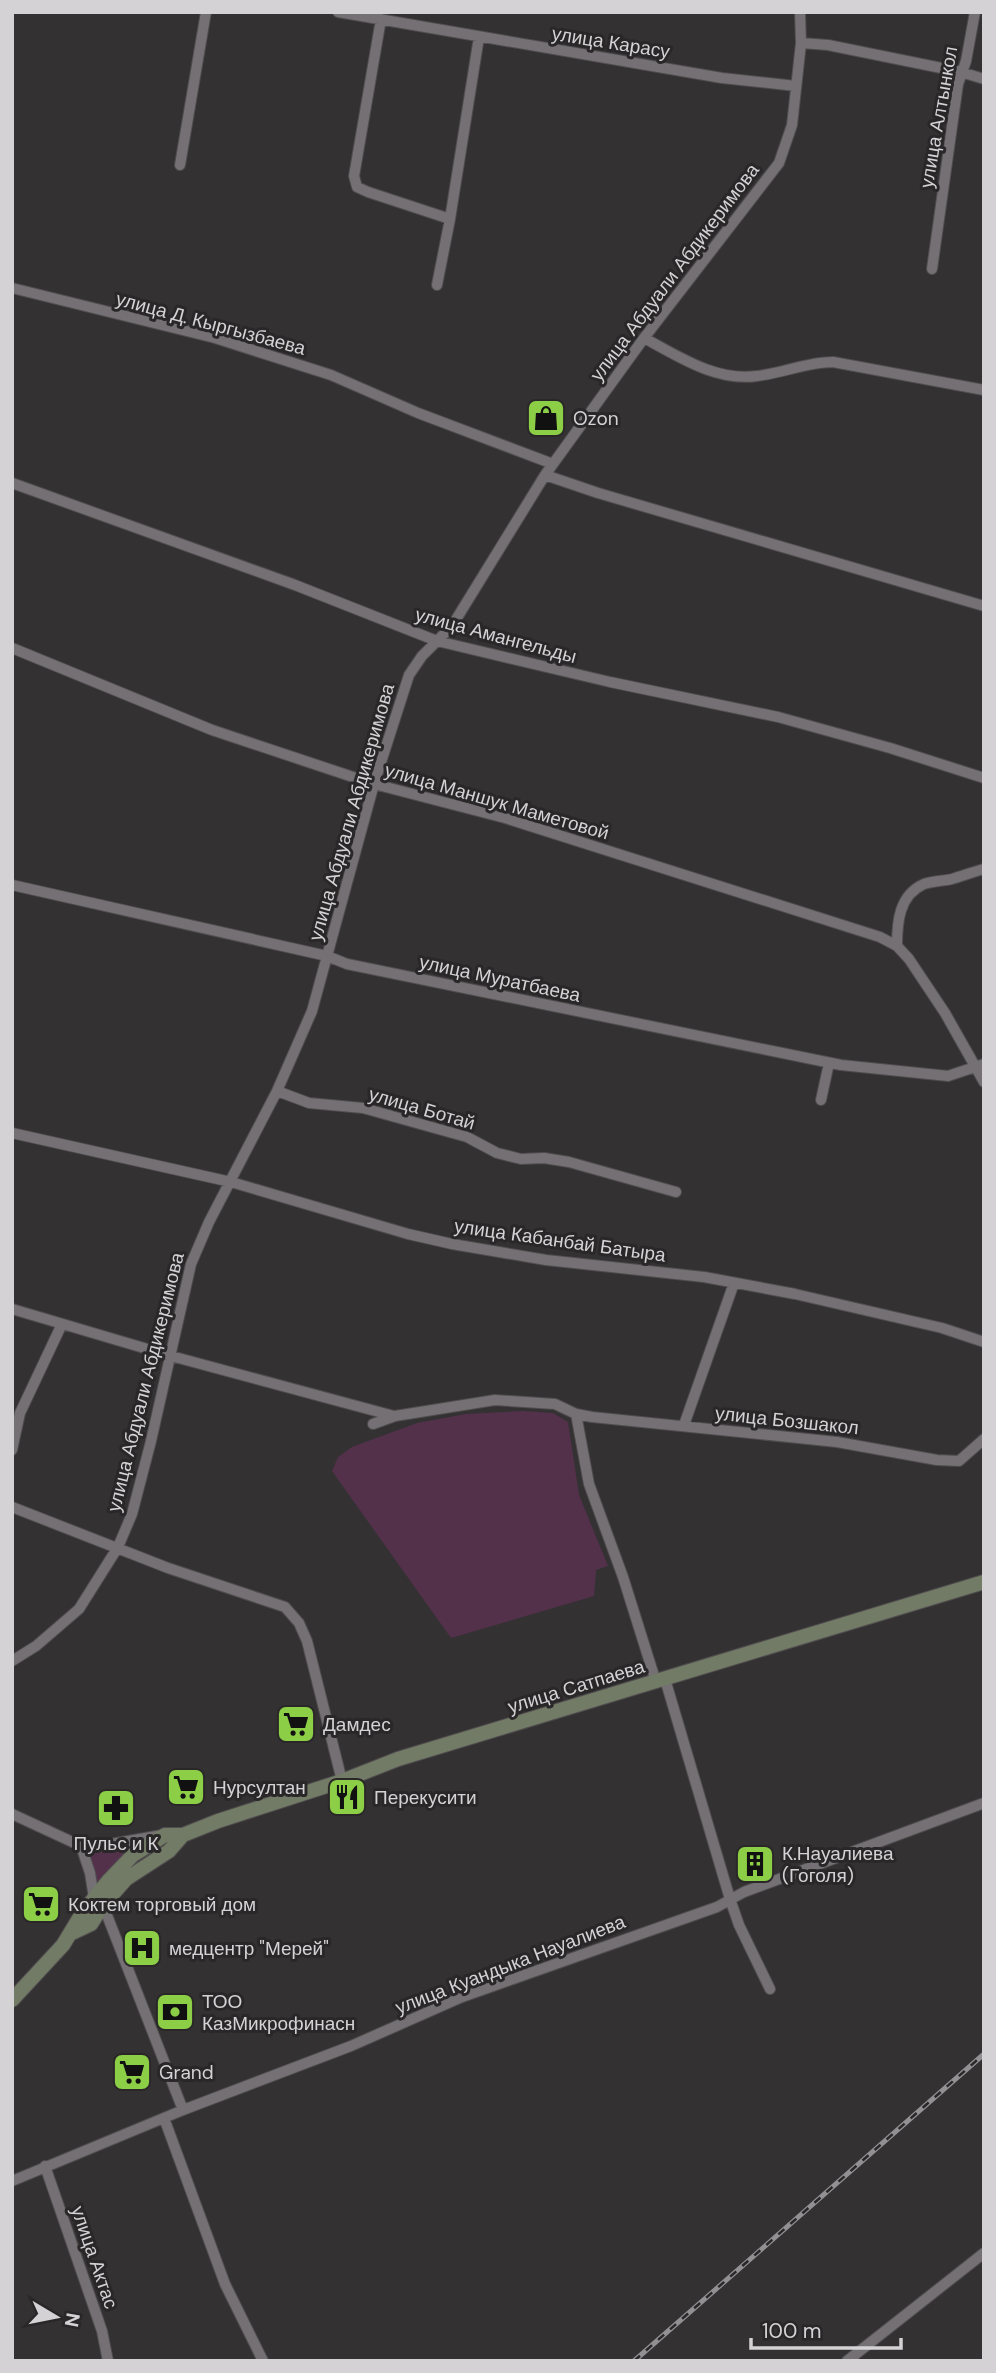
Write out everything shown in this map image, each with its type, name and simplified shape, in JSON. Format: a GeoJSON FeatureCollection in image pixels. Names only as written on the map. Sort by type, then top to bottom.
{"type":"FeatureCollection","features":[{"type":"Feature","properties":{"kind":"street"},"geometry":{"type":"LineString","coordinates":[[180,165],[206,12]]}},
{"type":"Feature","properties":{"kind":"street","name":"улица Карасу"},"geometry":{"type":"LineString","coordinates":[[338,12],[722,78],[796,86]]}},
{"type":"Feature","properties":{"kind":"street","name":"улица Абдуали Абдикеримова"},"geometry":{"type":"LineString","coordinates":[[12,1661],[52,1633],[79,1609],[118,1547],[132,1514],[187,1281],[199,1242],[277,1091],[313,1011],[374,784],[409,675],[422,656],[452,626],[545,475],[644,338],[779,163],[792,125],[801,43],[800,12]]}},
{"type":"Feature","properties":{"kind":"street","name":"улица Алтынкол"},"geometry":{"type":"LineString","coordinates":[[932,269],[961,72],[966,61],[975,12]]}},
{"type":"Feature","properties":{"kind":"street"},"geometry":{"type":"LineString","coordinates":[[381,19],[354,176],[358,187],[368,192],[450,219]]}},
{"type":"Feature","properties":{"kind":"street"},"geometry":{"type":"LineString","coordinates":[[437,285],[479,37]]}},
{"type":"Feature","properties":{"kind":"street"},"geometry":{"type":"LineString","coordinates":[[801,43],[961,72],[984,79]]}},
{"type":"Feature","properties":{"kind":"street","name":"улица Д. Кыргызбаева"},"geometry":{"type":"LineString","coordinates":[[12,288],[215,338],[331,375],[418,413],[553,464]]}},
{"type":"Feature","properties":{"kind":"street"},"geometry":{"type":"LineString","coordinates":[[644,338],[706,370],[733,376],[755,377],[820,362],[833,362],[984,390]]}},
{"type":"Feature","properties":{"kind":"street"},"geometry":{"type":"LineString","coordinates":[[545,475],[624,501],[984,606]]}},
{"type":"Feature","properties":{"kind":"street","name":"улица Амангельды"},"geometry":{"type":"LineString","coordinates":[[12,483],[295,585],[437,641],[597,679],[778,717],[984,778]]}},
{"type":"Feature","properties":{"kind":"street","name":"улица Маншук Маметовой"},"geometry":{"type":"LineString","coordinates":[[12,648],[212,730],[374,784],[505,818],[573,842],[801,911],[880,937],[898,946]]}},
{"type":"Feature","properties":{"kind":"street"},"geometry":{"type":"LineString","coordinates":[[984,869],[925,884],[915,890],[900,911],[897,925],[898,946],[980,1067],[984,1082]]}},
{"type":"Feature","properties":{"kind":"street","name":"улица Муратбаева"},"geometry":{"type":"LineString","coordinates":[[12,885],[327,956],[360,967],[829,1063],[948,1076],[980,1067]]}},
{"type":"Feature","properties":{"kind":"street"},"geometry":{"type":"LineString","coordinates":[[821,1100],[829,1063]]}},
{"type":"Feature","properties":{"kind":"street","name":"улица Ботай"},"geometry":{"type":"LineString","coordinates":[[277,1091],[309,1103],[363,1108],[467,1137],[497,1153],[521,1159],[544,1158],[569,1162],[676,1192]]}},
{"type":"Feature","properties":{"kind":"street","name":"улица Кабанбай Батыра"},"geometry":{"type":"LineString","coordinates":[[12,1133],[231,1182],[408,1234],[452,1244],[546,1260],[644,1269],[795,1294],[942,1328],[984,1342]]}},
{"type":"Feature","properties":{"kind":"street"},"geometry":{"type":"LineString","coordinates":[[684,1425],[734,1283]]}},
{"type":"Feature","properties":{"kind":"street"},"geometry":{"type":"LineString","coordinates":[[12,1309],[171,1356],[394,1416]]}},
{"type":"Feature","properties":{"kind":"street"},"geometry":{"type":"LineString","coordinates":[[12,1450],[20,1413],[62,1324]]}},
{"type":"Feature","properties":{"kind":"street","name":"улица Бозшакол"},"geometry":{"type":"LineString","coordinates":[[394,1416],[495,1401],[555,1404],[576,1414],[837,1442],[937,1460],[959,1461],[984,1438]]}},
{"type":"Feature","properties":{"kind":"street"},"geometry":{"type":"LineString","coordinates":[[576,1414],[589,1484],[661,1680],[739,1925],[770,1989]]}},
{"type":"Feature","properties":{"kind":"street"},"geometry":{"type":"LineString","coordinates":[[373,1424],[394,1416]]}},
{"type":"Feature","properties":{"kind":"street"},"geometry":{"type":"LineString","coordinates":[[12,1507],[168,1568],[285,1607],[293,1614],[307,1642],[342,1781]]}},
{"type":"Feature","properties":{"kind":"street","name":"улица Сатпаева"},"geometry":{"type":"LineString","coordinates":[[98,1902],[133,1855],[165,1835],[183,1835],[261,1805],[342,1781],[398,1759],[984,1582]]}},
{"type":"Feature","properties":{"kind":"street","name":"улица Куандыка Науалиева"},"geometry":{"type":"LineString","coordinates":[[12,2181],[183,2109],[351,2046],[462,1997],[717,1907],[744,1892],[984,1803]]}},
{"type":"Feature","properties":{"kind":"street"},"geometry":{"type":"LineString","coordinates":[[12,1814],[81,1846],[94,1847],[165,1835]]}},
{"type":"Feature","properties":{"kind":"street","name":"улица Сатпаева"},"geometry":{"type":"LineString","coordinates":[[12,2000],[72,1933],[83,1912],[169,1851],[183,1835]]}},
{"type":"Feature","properties":{"kind":"street"},"geometry":{"type":"LineString","coordinates":[[81,1846],[98,1902],[183,2109]]}},
{"type":"Feature","properties":{"kind":"street"},"geometry":{"type":"LineString","coordinates":[[164,2118],[223,2278],[263,2361]]}},
{"type":"Feature","properties":{"kind":"street","name":"улица Актас"},"geometry":{"type":"LineString","coordinates":[[45,2166],[98,2319],[108,2361]]}},
{"type":"Feature","properties":{"kind":"street"},"geometry":{"type":"LineString","coordinates":[[847,2361],[984,2253]]}},
{"type":"Feature","properties":{"kind":"shaded area"},"geometry":{"type":"Polygon","coordinates":[[[523,1411],[553,1413],[568,1422],[579,1495],[608,1566],[596,1570],[594,1596],[451,1638],[332,1471],[338,1457],[352,1447],[417,1423],[466,1414],[523,1411]]]}},
{"type":"Feature","properties":{"kind":"shaded area"},"geometry":{"type":"Polygon","coordinates":[[[107,1837],[119,1840],[127,1848],[131,1858],[130,1870],[99,1883],[92,1879],[85,1857],[92,1843],[107,1837]]]}},
{"type":"Feature","properties":{"kind":"railway"},"geometry":{"type":"LineString","coordinates":[[634,2361],[984,2054]]}},
{"type":"Feature","properties":{"kind":"place","name":"Ozon"},"geometry":{"type":"Point","coordinates":[546,418]}},
{"type":"Feature","properties":{"kind":"place","name":"Дамдес"},"geometry":{"type":"Point","coordinates":[296,1724]}},
{"type":"Feature","properties":{"kind":"place","name":"Нурсултан"},"geometry":{"type":"Point","coordinates":[186,1787]}},
{"type":"Feature","properties":{"kind":"place","name":"Перекусити"},"geometry":{"type":"Point","coordinates":[347,1797]}},
{"type":"Feature","properties":{"kind":"place","name":"Пульс и К"},"geometry":{"type":"Point","coordinates":[116,1808]}},
{"type":"Feature","properties":{"kind":"place","name":"К.Науалиева (Гоголя)"},"geometry":{"type":"Point","coordinates":[755,1864]}},
{"type":"Feature","properties":{"kind":"place","name":"Коктем торговый дом"},"geometry":{"type":"Point","coordinates":[41,1904]}},
{"type":"Feature","properties":{"kind":"place","name":"медцентр \"Мерей\""},"geometry":{"type":"Point","coordinates":[142,1948]}},
{"type":"Feature","properties":{"kind":"place","name":"ТОО КазМикрофинасн"},"geometry":{"type":"Point","coordinates":[175,2012]}},
{"type":"Feature","properties":{"kind":"place","name":"Grand"},"geometry":{"type":"Point","coordinates":[132,2072]}}]}
